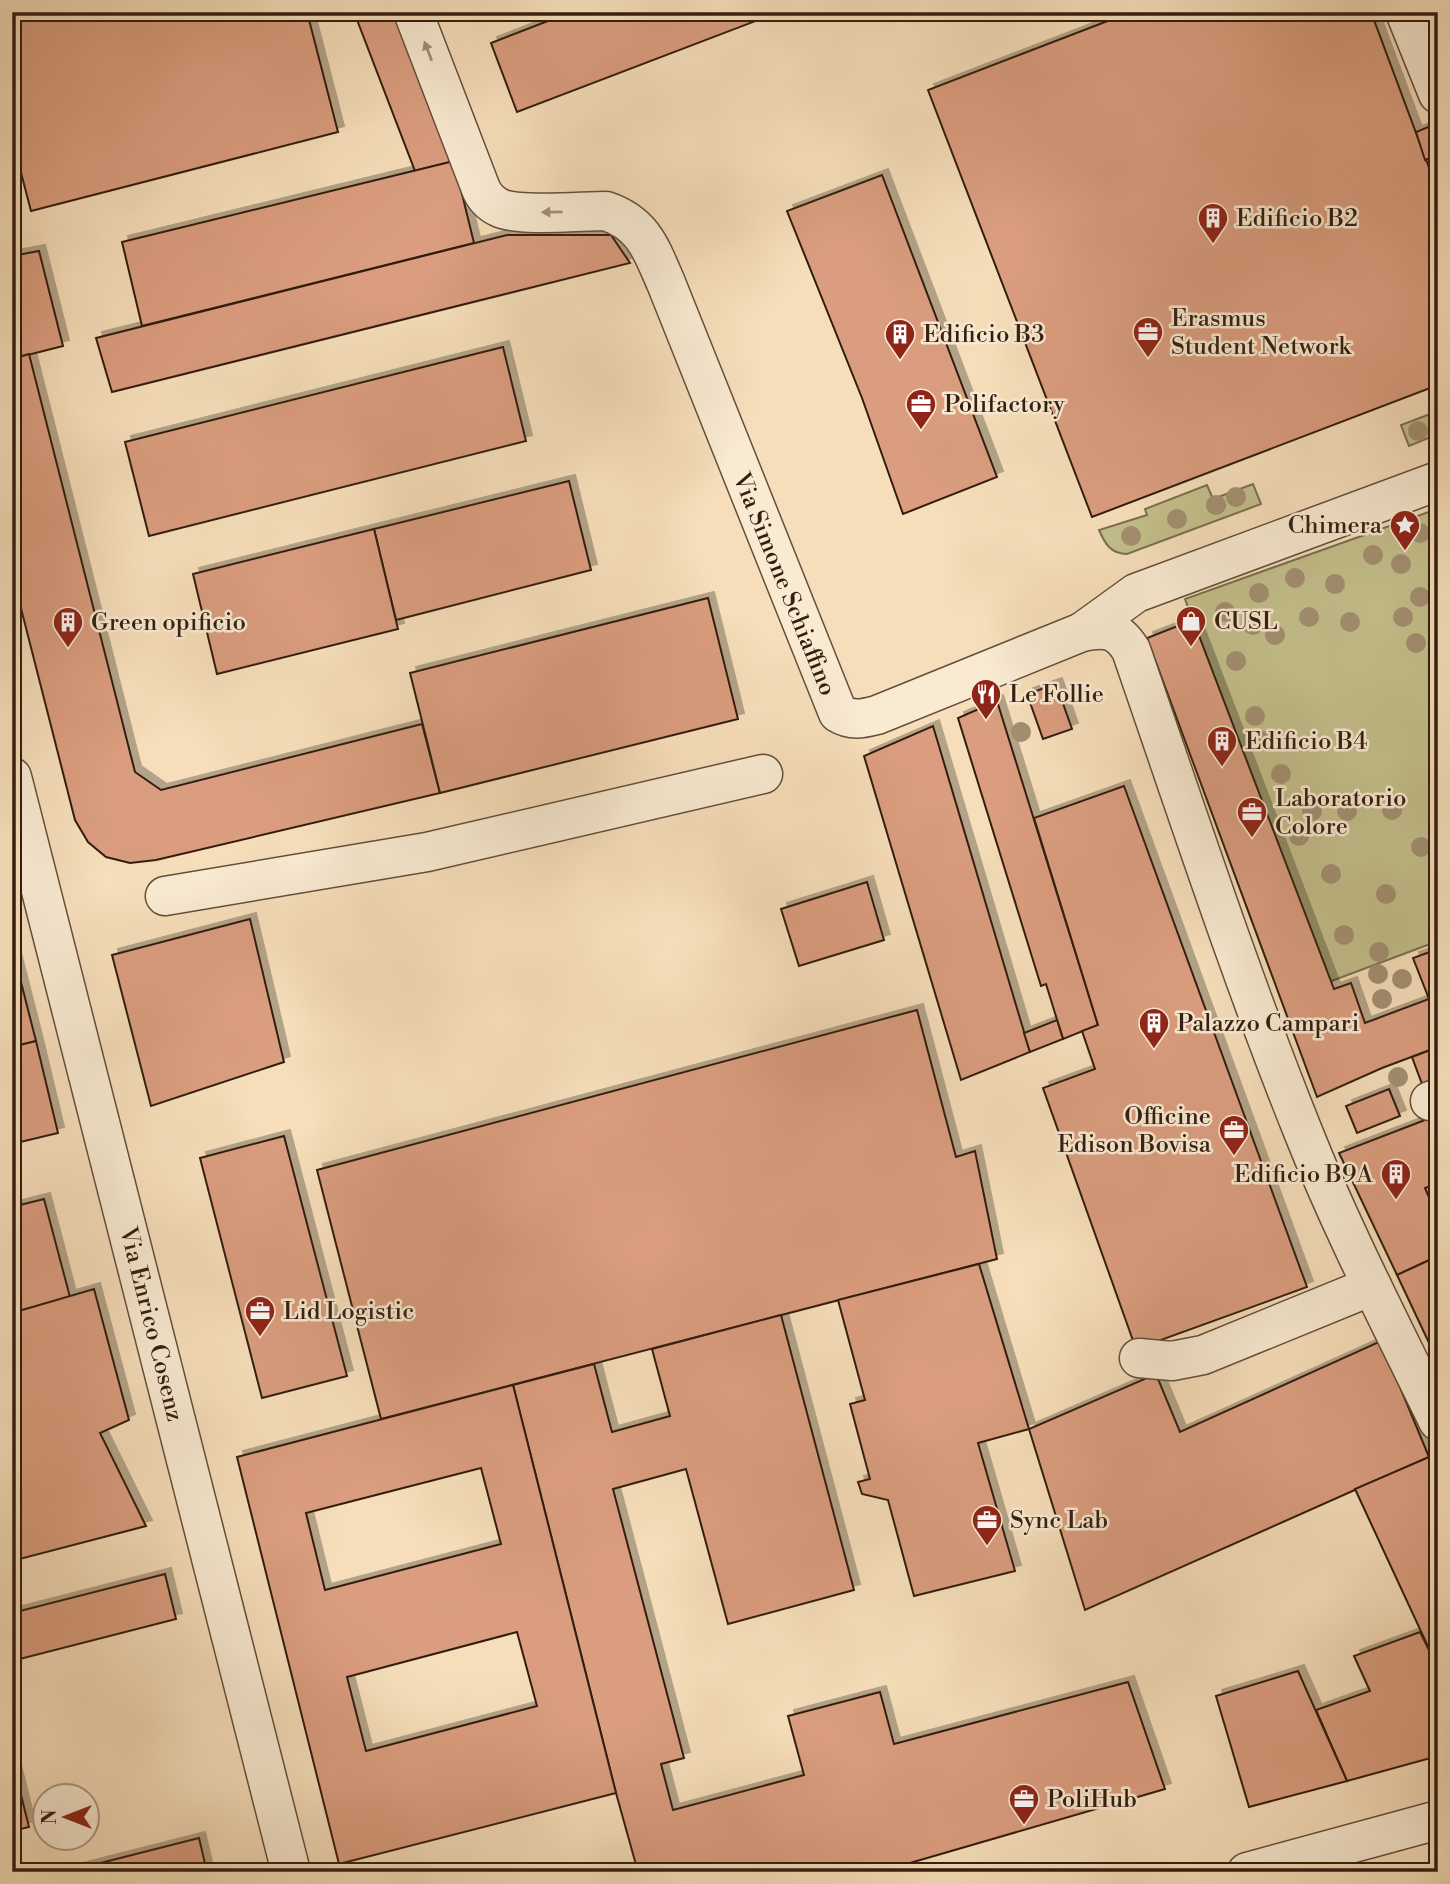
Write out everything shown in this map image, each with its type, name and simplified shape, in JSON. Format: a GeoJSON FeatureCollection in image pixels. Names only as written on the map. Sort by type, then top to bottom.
{"type":"FeatureCollection","features":[{"type":"Feature","properties":{"kind":"street","name":"Via Simone Schiaffino"},"geometry":{"type":"LineString","coordinates":[[413,12],[487,200],[497,207],[520,212],[606,211],[632,223],[643,236],[666,283],[838,713],[846,719],[877,716],[1082,632],[1102,630],[1122,637],[1131,650],[1229,938],[1305,1135],[1372,1286],[1438,1422]]}},
{"type":"Feature","properties":{"kind":"street"},"geometry":{"type":"LineString","coordinates":[[1405,12],[1438,94]]}},
{"type":"Feature","properties":{"kind":"street"},"geometry":{"type":"LineString","coordinates":[[1082,632],[1136,593],[1438,481]]}},
{"type":"Feature","properties":{"kind":"street"},"geometry":{"type":"LineString","coordinates":[[165,896],[428,852],[763,774]]}},
{"type":"Feature","properties":{"kind":"street","name":"Via Enrico Cosenz"},"geometry":{"type":"LineString","coordinates":[[12,777],[290,1872]]}},
{"type":"Feature","properties":{"kind":"street"},"geometry":{"type":"LineString","coordinates":[[1139,1358],[1172,1361],[1203,1355],[1372,1286]]}},
{"type":"Feature","properties":{"kind":"street"},"geometry":{"type":"LineString","coordinates":[[1251,1871],[1438,1820]]}},
{"type":"Feature","properties":{"kind":"shaded area"},"geometry":{"type":"Polygon","coordinates":[[[1438,411],[1438,434],[1409,446],[1401,425],[1438,411]]]}},
{"type":"Feature","properties":{"kind":"shaded area"},"geometry":{"type":"Polygon","coordinates":[[[1253,484],[1261,504],[1127,554],[1109,547],[1099,530],[1147,515],[1145,509],[1207,485],[1213,499],[1253,484]]]}},
{"type":"Feature","properties":{"kind":"shaded area"},"geometry":{"type":"Polygon","coordinates":[[[1434,510],[1438,524],[1438,941],[1329,982],[1185,599],[1434,510]]]}},
{"type":"Feature","properties":{"kind":"building"},"geometry":{"type":"Polygon","coordinates":[[[12,12],[307,12],[338,132],[31,211],[12,138],[12,12]]]}},
{"type":"Feature","properties":{"kind":"building"},"geometry":{"type":"Polygon","coordinates":[[[354,12],[397,12],[454,161],[415,171],[354,12]]]}},
{"type":"Feature","properties":{"kind":"building"},"geometry":{"type":"Polygon","coordinates":[[[571,12],[779,12],[517,112],[491,43],[571,12]]]}},
{"type":"Feature","properties":{"kind":"building","name":"Edificio B2"},"geometry":{"type":"Polygon","coordinates":[[[1131,12],[1371,12],[1438,192],[1438,385],[1092,517],[928,90],[1131,12]]]}},
{"type":"Feature","properties":{"kind":"building"},"geometry":{"type":"Polygon","coordinates":[[[1438,123],[1438,155],[1425,160],[1416,132],[1438,123]]]}},
{"type":"Feature","properties":{"kind":"building"},"geometry":{"type":"Polygon","coordinates":[[[454,161],[474,243],[142,326],[122,242],[454,161]]]}},
{"type":"Feature","properties":{"kind":"building","name":"Edificio B3"},"geometry":{"type":"Polygon","coordinates":[[[882,175],[997,477],[903,514],[862,398],[787,211],[882,175]]]}},
{"type":"Feature","properties":{"kind":"building"},"geometry":{"type":"Polygon","coordinates":[[[507,235],[611,235],[630,263],[112,392],[96,338],[507,235]]]}},
{"type":"Feature","properties":{"kind":"building"},"geometry":{"type":"Polygon","coordinates":[[[39,251],[63,346],[12,359],[12,256],[39,251]]]}},
{"type":"Feature","properties":{"kind":"building"},"geometry":{"type":"Polygon","coordinates":[[[503,347],[526,441],[149,536],[125,442],[503,347]]]}},
{"type":"Feature","properties":{"kind":"building","name":"Green opificio"},"geometry":{"type":"Polygon","coordinates":[[[29,354],[135,772],[161,790],[422,724],[440,793],[156,860],[130,863],[106,857],[88,842],[75,820],[12,573],[12,359],[29,354]]]}},
{"type":"Feature","properties":{"kind":"building"},"geometry":{"type":"Polygon","coordinates":[[[569,481],[591,570],[396,620],[374,529],[569,481]]]}},
{"type":"Feature","properties":{"kind":"building"},"geometry":{"type":"Polygon","coordinates":[[[374,529],[398,629],[217,674],[193,574],[374,529]]]}},
{"type":"Feature","properties":{"kind":"building"},"geometry":{"type":"Polygon","coordinates":[[[708,598],[738,719],[440,793],[410,673],[708,598]]]}},
{"type":"Feature","properties":{"kind":"building","name":"Edificio B4"},"geometry":{"type":"Polygon","coordinates":[[[1193,620],[1334,989],[1351,983],[1365,1023],[1429,999],[1413,958],[1438,949],[1438,1047],[1317,1097],[1147,638],[1193,620]]]}},
{"type":"Feature","properties":{"kind":"building"},"geometry":{"type":"Polygon","coordinates":[[[1056,684],[1072,729],[1043,739],[1027,694],[1056,684]]]}},
{"type":"Feature","properties":{"kind":"building"},"geometry":{"type":"Polygon","coordinates":[[[997,701],[1098,1025],[1063,1039],[1046,984],[1041,986],[958,718],[997,701]]]}},
{"type":"Feature","properties":{"kind":"building"},"geometry":{"type":"Polygon","coordinates":[[[933,726],[1030,1052],[961,1080],[864,756],[933,726]]]}},
{"type":"Feature","properties":{"kind":"building","name":"Palazzo Campari"},"geometry":{"type":"Polygon","coordinates":[[[1124,786],[1307,1287],[1136,1349],[1043,1088],[1095,1069],[1082,1031],[1098,1025],[1034,818],[1124,786]]]}},
{"type":"Feature","properties":{"kind":"building"},"geometry":{"type":"Polygon","coordinates":[[[867,882],[884,940],[799,966],[781,909],[867,882]]]}},
{"type":"Feature","properties":{"kind":"building"},"geometry":{"type":"Polygon","coordinates":[[[250,919],[284,1062],[151,1106],[112,955],[250,919]]]}},
{"type":"Feature","properties":{"kind":"building"},"geometry":{"type":"Polygon","coordinates":[[[12,947],[36,1041],[12,1047],[12,947]]]}},
{"type":"Feature","properties":{"kind":"building"},"geometry":{"type":"Polygon","coordinates":[[[917,1010],[956,1157],[975,1151],[997,1259],[381,1419],[317,1170],[917,1010]]]}},
{"type":"Feature","properties":{"kind":"building"},"geometry":{"type":"Polygon","coordinates":[[[1057,1020],[1063,1039],[1030,1052],[1024,1033],[1057,1020]]]}},
{"type":"Feature","properties":{"kind":"building"},"geometry":{"type":"Polygon","coordinates":[[[36,1041],[58,1133],[12,1144],[12,1047],[36,1041]]]}},
{"type":"Feature","properties":{"kind":"building"},"geometry":{"type":"Polygon","coordinates":[[[1438,1047],[1438,1087],[1425,1092],[1412,1057],[1438,1047]]]}},
{"type":"Feature","properties":{"kind":"building"},"geometry":{"type":"Polygon","coordinates":[[[1389,1089],[1400,1116],[1357,1133],[1346,1106],[1389,1089]]]}},
{"type":"Feature","properties":{"kind":"building","name":"Edificio B9A"},"geometry":{"type":"Polygon","coordinates":[[[1438,1115],[1438,1183],[1425,1188],[1438,1218],[1438,1256],[1397,1275],[1339,1153],[1438,1115]]]}},
{"type":"Feature","properties":{"kind":"building"},"geometry":{"type":"Polygon","coordinates":[[[284,1136],[347,1376],[262,1398],[200,1158],[284,1136]]]}},
{"type":"Feature","properties":{"kind":"building"},"geometry":{"type":"Polygon","coordinates":[[[44,1199],[70,1297],[12,1313],[12,1207],[44,1199]]]}},
{"type":"Feature","properties":{"kind":"building"},"geometry":{"type":"Polygon","coordinates":[[[1438,1256],[1438,1362],[1397,1275],[1438,1256]]]}},
{"type":"Feature","properties":{"kind":"building"},"geometry":{"type":"Polygon","coordinates":[[[979,1264],[1029,1429],[978,1443],[1015,1571],[914,1596],[888,1500],[862,1494],[858,1482],[870,1479],[850,1404],[865,1400],[838,1300],[979,1264]]]}},
{"type":"Feature","properties":{"kind":"building"},"geometry":{"type":"Polygon","coordinates":[[[94,1289],[129,1420],[100,1433],[146,1526],[12,1561],[12,1313],[94,1289]]]}},
{"type":"Feature","properties":{"kind":"building"},"geometry":{"type":"Polygon","coordinates":[[[781,1315],[854,1590],[728,1624],[686,1469],[613,1489],[684,1758],[661,1764],[673,1810],[804,1775],[788,1716],[880,1692],[894,1744],[1128,1682],[1165,1789],[879,1872],[638,1872],[513,1385],[594,1364],[612,1432],[670,1416],[652,1349],[781,1315]]]}},
{"type":"Feature","properties":{"kind":"building"},"geometry":{"type":"Polygon","coordinates":[[[1381,1341],[1429,1457],[1085,1610],[1029,1429],[1156,1374],[1180,1432],[1381,1341]]]}},
{"type":"Feature","properties":{"kind":"building"},"geometry":{"type":"Polygon","coordinates":[[[513,1385],[616,1793],[339,1864],[237,1457],[513,1385]],[[481,1468],[306,1513],[325,1590],[501,1544],[481,1468]],[[517,1632],[347,1677],[366,1751],[537,1706],[517,1632]]]}},
{"type":"Feature","properties":{"kind":"building"},"geometry":{"type":"Polygon","coordinates":[[[1429,1457],[1438,1475],[1438,1668],[1355,1489],[1429,1457]]]}},
{"type":"Feature","properties":{"kind":"building"},"geometry":{"type":"Polygon","coordinates":[[[165,1574],[176,1619],[12,1661],[12,1613],[165,1574]]]}},
{"type":"Feature","properties":{"kind":"building"},"geometry":{"type":"Polygon","coordinates":[[[1420,1632],[1438,1668],[1438,1756],[1347,1781],[1316,1710],[1370,1691],[1354,1656],[1420,1632]]]}},
{"type":"Feature","properties":{"kind":"building"},"geometry":{"type":"Polygon","coordinates":[[[1298,1671],[1347,1781],[1249,1807],[1216,1696],[1298,1671]]]}},
{"type":"Feature","properties":{"kind":"building"},"geometry":{"type":"Polygon","coordinates":[[[12,1759],[29,1827],[12,1831],[12,1759]]]}},
{"type":"Feature","properties":{"kind":"building"},"geometry":{"type":"Polygon","coordinates":[[[199,1838],[207,1872],[65,1872],[199,1838]]]}},
{"type":"Feature","properties":{"kind":"place","name":"Edificio B2"},"geometry":{"type":"Point","coordinates":[1213,245]}},
{"type":"Feature","properties":{"kind":"place","name":"Erasmus Student Network"},"geometry":{"type":"Point","coordinates":[1148,359]}},
{"type":"Feature","properties":{"kind":"place","name":"Edificio B3"},"geometry":{"type":"Point","coordinates":[900,361]}},
{"type":"Feature","properties":{"kind":"place","name":"Polifactory"},"geometry":{"type":"Point","coordinates":[921,431]}},
{"type":"Feature","properties":{"kind":"place","name":"Chimera"},"geometry":{"type":"Point","coordinates":[1405,552]}},
{"type":"Feature","properties":{"kind":"place","name":"CUSL"},"geometry":{"type":"Point","coordinates":[1191,648]}},
{"type":"Feature","properties":{"kind":"place","name":"Green opificio"},"geometry":{"type":"Point","coordinates":[68,649]}},
{"type":"Feature","properties":{"kind":"place","name":"Le Follie"},"geometry":{"type":"Point","coordinates":[986,721]}},
{"type":"Feature","properties":{"kind":"place","name":"Edificio B4"},"geometry":{"type":"Point","coordinates":[1222,768]}},
{"type":"Feature","properties":{"kind":"place","name":"Laboratorio Colore"},"geometry":{"type":"Point","coordinates":[1252,839]}},
{"type":"Feature","properties":{"kind":"place","name":"Palazzo Campari"},"geometry":{"type":"Point","coordinates":[1154,1050]}},
{"type":"Feature","properties":{"kind":"place","name":"Officine Edison Bovisa"},"geometry":{"type":"Point","coordinates":[1234,1157]}},
{"type":"Feature","properties":{"kind":"place","name":"Edificio B9A"},"geometry":{"type":"Point","coordinates":[1396,1201]}},
{"type":"Feature","properties":{"kind":"place","name":"Lid Logistic"},"geometry":{"type":"Point","coordinates":[260,1338]}},
{"type":"Feature","properties":{"kind":"place","name":"Sync Lab"},"geometry":{"type":"Point","coordinates":[987,1547]}},
{"type":"Feature","properties":{"kind":"place","name":"PoliHub"},"geometry":{"type":"Point","coordinates":[1024,1826]}}]}
